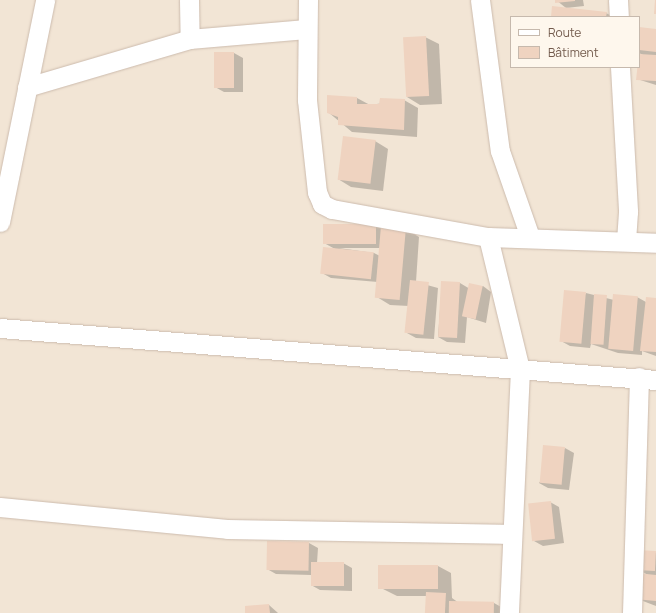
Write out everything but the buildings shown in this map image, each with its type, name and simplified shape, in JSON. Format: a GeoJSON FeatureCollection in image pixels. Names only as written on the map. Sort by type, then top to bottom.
{"type":"FeatureCollection","features":[{"type":"Feature","properties":{"kind":"street"},"geometry":{"type":"LineString","coordinates":[[0,222],[45,0]]}},
{"type":"Feature","properties":{"kind":"street"},"geometry":{"type":"LineString","coordinates":[[189,0],[190,39]]}},
{"type":"Feature","properties":{"kind":"street"},"geometry":{"type":"LineString","coordinates":[[308,0],[306,29],[306,100],[317,192],[322,204],[332,209],[488,237],[626,240],[656,243]]}},
{"type":"Feature","properties":{"kind":"street"},"geometry":{"type":"LineString","coordinates":[[480,0],[500,151],[530,237]]}},
{"type":"Feature","properties":{"kind":"street"},"geometry":{"type":"LineString","coordinates":[[618,0],[619,16]]}},
{"type":"Feature","properties":{"kind":"street"},"geometry":{"type":"LineString","coordinates":[[27,87],[190,39],[306,29]]}},
{"type":"Feature","properties":{"kind":"street"},"geometry":{"type":"LineString","coordinates":[[620,68],[628,212],[626,240]]}},
{"type":"Feature","properties":{"kind":"street"},"geometry":{"type":"LineString","coordinates":[[488,237],[520,369],[511,534],[509,613]]}},
{"type":"Feature","properties":{"kind":"street"},"geometry":{"type":"LineString","coordinates":[[0,328],[648,378],[632,613]]}},
{"type":"Feature","properties":{"kind":"street"},"geometry":{"type":"LineString","coordinates":[[0,507],[227,529],[511,534]]}},
{"type":"Feature","properties":{"kind":"shaded area"},"geometry":{"type":"Polygon","coordinates":[[[0,0],[656,0],[656,613],[0,613],[0,0]]]}}]}
